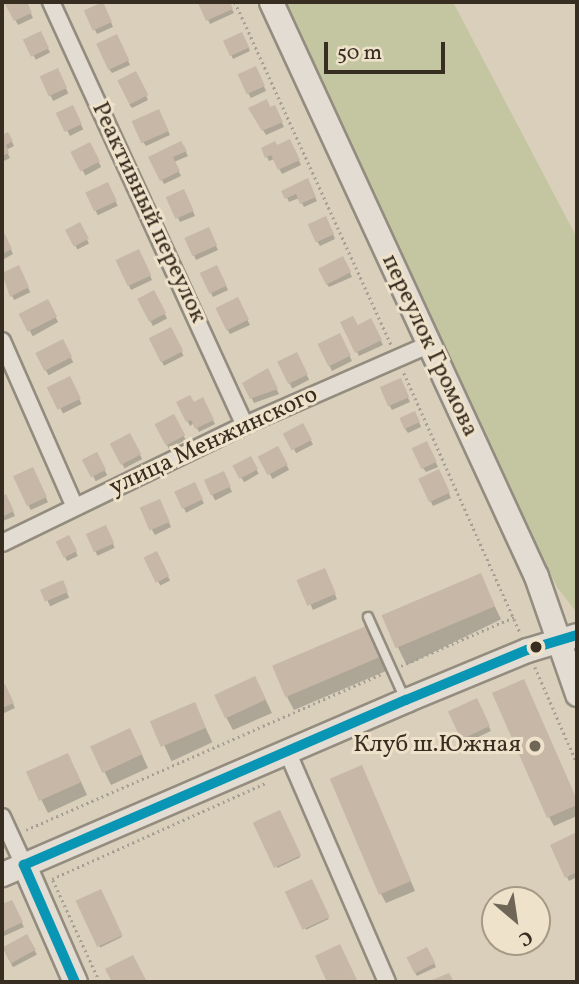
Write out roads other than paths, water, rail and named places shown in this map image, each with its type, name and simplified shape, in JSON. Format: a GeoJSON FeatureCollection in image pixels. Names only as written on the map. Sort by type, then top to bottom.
{"type":"FeatureCollection","features":[{"type":"Feature","properties":{"kind":"street","name":"Реактивный переулок"},"geometry":{"type":"LineString","coordinates":[[51,2],[244,425]]}},
{"type":"Feature","properties":{"kind":"street","name":"переулок Громова"},"geometry":{"type":"LineString","coordinates":[[271,2],[536,576],[569,638],[577,694]]}},
{"type":"Feature","properties":{"kind":"street"},"geometry":{"type":"LineString","coordinates":[[2,341],[75,507]]}},
{"type":"Feature","properties":{"kind":"street","name":"улица Менжинского"},"geometry":{"type":"LineString","coordinates":[[2,543],[244,425],[428,345]]}},
{"type":"Feature","properties":{"kind":"street"},"geometry":{"type":"LineString","coordinates":[[2,874],[406,700],[527,650],[569,638]]}},
{"type":"Feature","properties":{"kind":"street"},"geometry":{"type":"LineString","coordinates":[[287,751],[387,982]]}},
{"type":"Feature","properties":{"kind":"street"},"geometry":{"type":"LineString","coordinates":[[2,817],[10,837],[33,860],[75,982]]}},
{"type":"Feature","properties":{"kind":"lane"},"geometry":{"type":"LineString","coordinates":[[369,617],[406,700]]}},
{"type":"Feature","properties":{"kind":"place","name":"Клуб ш.Южная"},"geometry":{"type":"Point","coordinates":[535,746]}}]}
